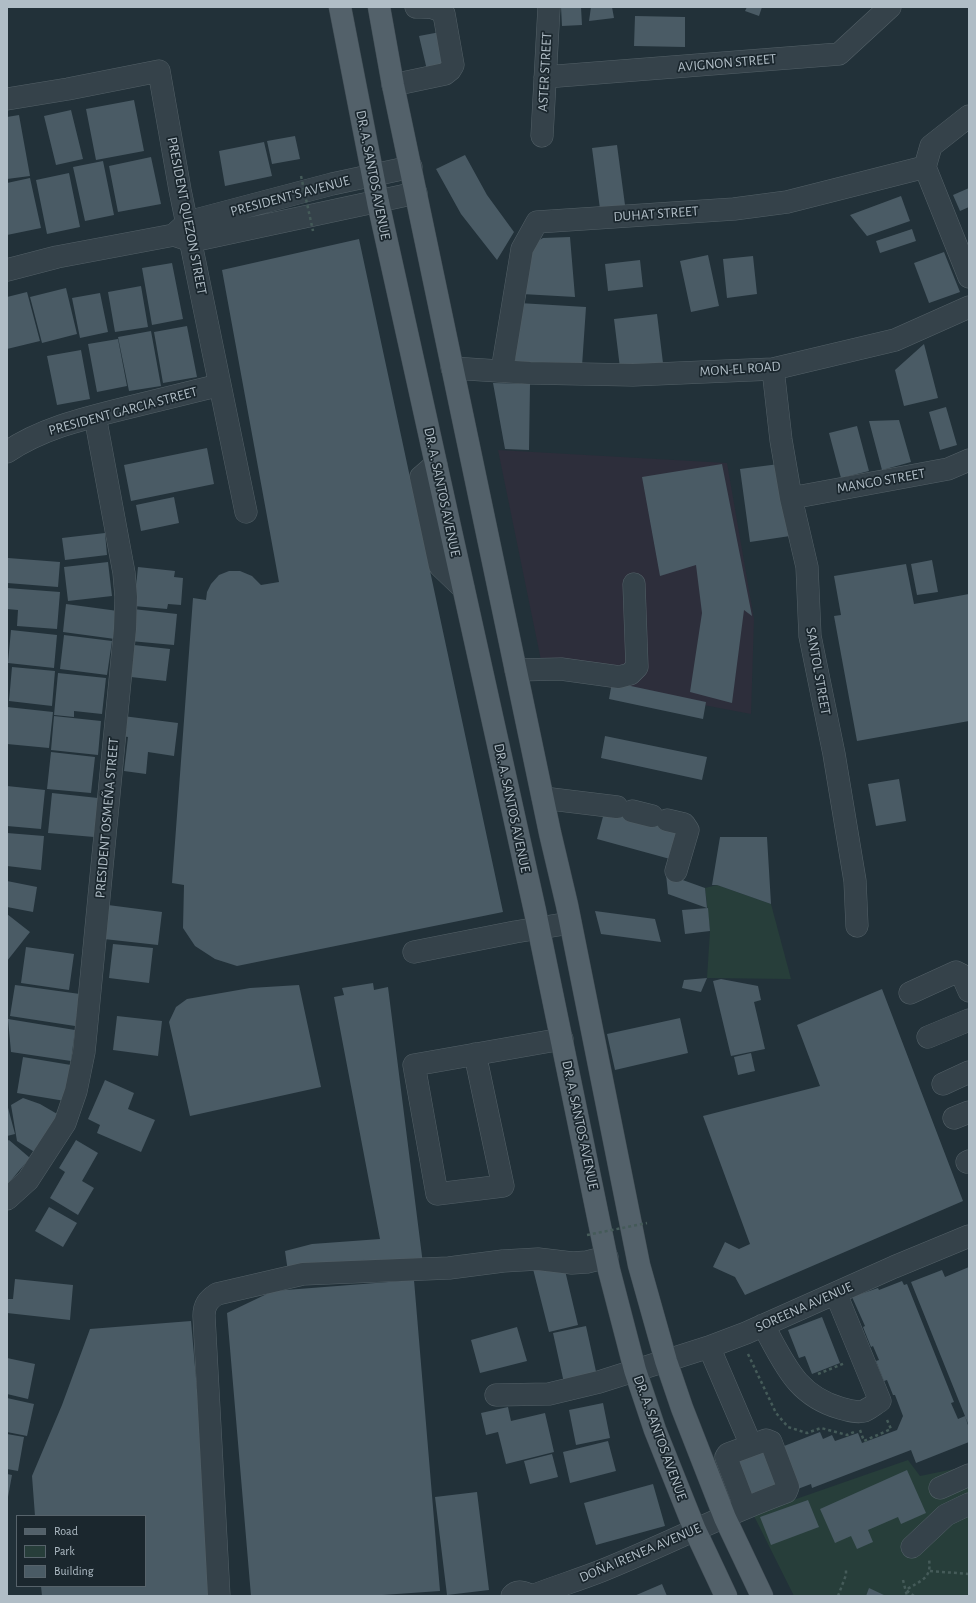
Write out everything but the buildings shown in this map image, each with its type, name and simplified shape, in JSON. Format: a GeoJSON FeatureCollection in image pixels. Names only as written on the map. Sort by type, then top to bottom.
{"type":"FeatureCollection","features":[{"type":"Feature","properties":{"kind":"main road","name":"DR. A. SANTOS AVENUE"},"geometry":{"type":"LineString","coordinates":[[340,7],[372,174],[562,1039],[607,1257],[635,1370],[655,1430],[695,1530],[726,1596]]}},
{"type":"Feature","properties":{"kind":"main road","name":"DR. A. SANTOS AVENUE"},"geometry":{"type":"LineString","coordinates":[[379,7],[393,85],[570,923],[639,1264],[666,1360],[707,1473],[725,1518],[762,1596]]}},
{"type":"Feature","properties":{"kind":"street"},"geometry":{"type":"LineString","coordinates":[[393,85],[445,74],[450,70],[453,64],[444,14],[440,10],[434,8],[416,7]]}},
{"type":"Feature","properties":{"kind":"street","name":"ASTER STREET"},"geometry":{"type":"LineString","coordinates":[[542,136],[549,7]]}},
{"type":"Feature","properties":{"kind":"street","name":"AVIGNON STREET"},"geometry":{"type":"LineString","coordinates":[[545,77],[839,54],[890,7]]}},
{"type":"Feature","properties":{"kind":"street","name":"PRESIDENT QUEZON STREET"},"geometry":{"type":"LineString","coordinates":[[7,99],[68,89],[159,71],[180,190],[184,233],[220,384],[246,512]]}},
{"type":"Feature","properties":{"kind":"street"},"geometry":{"type":"LineString","coordinates":[[969,116],[931,146],[925,167],[969,277]]}},
{"type":"Feature","properties":{"kind":"street","name":"PRESIDENT'S AVENUE"},"geometry":{"type":"LineString","coordinates":[[184,233],[372,174],[411,167]]}},
{"type":"Feature","properties":{"kind":"street","name":"DUHAT STREET"},"geometry":{"type":"LineString","coordinates":[[502,371],[522,249],[537,222],[734,209],[787,202],[925,167]]}},
{"type":"Feature","properties":{"kind":"street","name":"PRESIDENT'S AVENUE"},"geometry":{"type":"LineString","coordinates":[[7,270],[57,257],[184,233],[378,202],[416,194]]}},
{"type":"Feature","properties":{"kind":"street","name":"MON-EL ROAD"},"geometry":{"type":"LineString","coordinates":[[452,368],[634,376],[773,369],[895,340],[969,307]]}},
{"type":"Feature","properties":{"kind":"street","name":"SANTOL STREET"},"geometry":{"type":"LineString","coordinates":[[773,369],[781,440],[791,498],[807,567],[810,636],[834,754],[854,873],[857,926]]}},
{"type":"Feature","properties":{"kind":"street","name":"PRESIDENT GARCIA STREET"},"geometry":{"type":"LineString","coordinates":[[7,452],[21,442],[48,430],[95,416],[220,384]]}},
{"type":"Feature","properties":{"kind":"street","name":"PRESIDENT OSMEÑA STREET"},"geometry":{"type":"LineString","coordinates":[[7,1199],[28,1180],[65,1123],[76,1091],[84,1052],[107,828],[124,636],[126,597],[120,544],[95,416]]}},
{"type":"Feature","properties":{"kind":"street","name":"MANGO STREET"},"geometry":{"type":"LineString","coordinates":[[791,498],[948,469],[969,460]]}},
{"type":"Feature","properties":{"kind":"street"},"geometry":{"type":"LineString","coordinates":[[516,670],[561,669],[619,676],[630,674],[637,666],[634,584]]}},
{"type":"Feature","properties":{"kind":"street"},"geometry":{"type":"LineString","coordinates":[[543,798],[642,814],[684,824],[688,830],[676,871]]}},
{"type":"Feature","properties":{"kind":"street"},"geometry":{"type":"LineString","coordinates":[[414,952],[570,923]]}},
{"type":"Feature","properties":{"kind":"street"},"geometry":{"type":"LineString","coordinates":[[910,993],[956,972],[962,975],[969,991]]}},
{"type":"Feature","properties":{"kind":"street"},"geometry":{"type":"LineString","coordinates":[[928,1037],[969,1020]]}},
{"type":"Feature","properties":{"kind":"street"},"geometry":{"type":"LineString","coordinates":[[475,1054],[503,1186],[437,1194],[414,1065],[475,1054],[562,1039]]}},
{"type":"Feature","properties":{"kind":"street"},"geometry":{"type":"LineString","coordinates":[[943,1084],[969,1072]]}},
{"type":"Feature","properties":{"kind":"street","name":"SOREENA AVENUE"},"geometry":{"type":"LineString","coordinates":[[496,1395],[549,1394],[599,1382],[709,1347],[969,1236]]}},
{"type":"Feature","properties":{"kind":"street"},"geometry":{"type":"LineString","coordinates":[[219,1596],[204,1316],[208,1300],[217,1294],[303,1274],[449,1268],[503,1261],[538,1259],[572,1263],[588,1262],[607,1257]]}},
{"type":"Feature","properties":{"kind":"street"},"geometry":{"type":"LineString","coordinates":[[763,1325],[794,1378],[809,1394],[826,1404],[848,1411],[863,1412],[880,1401],[836,1294]]}},
{"type":"Feature","properties":{"kind":"street"},"geometry":{"type":"LineString","coordinates":[[709,1347],[751,1445],[728,1454],[726,1457],[745,1507]]}},
{"type":"Feature","properties":{"kind":"street","name":"DOÑA IRENEA AVENUE"},"geometry":{"type":"LineString","coordinates":[[512,1596],[515,1592],[520,1591],[532,1596],[596,1573],[725,1518],[745,1507],[786,1492],[788,1487],[771,1442],[766,1440],[751,1445]]}},
{"type":"Feature","properties":{"kind":"street"},"geometry":{"type":"LineString","coordinates":[[707,1473],[728,1465]]}},
{"type":"Feature","properties":{"kind":"street"},"geometry":{"type":"LineString","coordinates":[[940,1488],[969,1475]]}},
{"type":"Feature","properties":{"kind":"street"},"geometry":{"type":"LineString","coordinates":[[912,1547],[946,1515],[969,1504]]}},
{"type":"Feature","properties":{"kind":"path"},"geometry":{"type":"LineString","coordinates":[[301,176],[313,231]]}},
{"type":"Feature","properties":{"kind":"path"},"geometry":{"type":"LineString","coordinates":[[587,1235],[647,1224]]}},
{"type":"Feature","properties":{"kind":"path"},"geometry":{"type":"LineString","coordinates":[[802,1386],[813,1376],[861,1357]]}},
{"type":"Feature","properties":{"kind":"path"},"geometry":{"type":"LineString","coordinates":[[838,1596],[846,1575],[846,1569]]}},
{"type":"Feature","properties":{"kind":"path"},"geometry":{"type":"LineString","coordinates":[[930,1570],[969,1574]]}},
{"type":"Feature","properties":{"kind":"path"},"geometry":{"type":"LineString","coordinates":[[903,1580],[907,1596]]}},
{"type":"Feature","properties":{"kind":"path"},"geometry":{"type":"LineString","coordinates":[[906,1590],[914,1596]]}},
{"type":"Feature","properties":{"kind":"shaded area"},"geometry":{"type":"Polygon","coordinates":[[[498,450],[727,463],[754,619],[751,714],[544,675],[498,450]]]}},
{"type":"Feature","properties":{"kind":"green space"},"geometry":{"type":"Polygon","coordinates":[[[717,885],[771,904],[791,979],[707,978],[710,931],[705,888],[717,885]]]}},
{"type":"Feature","properties":{"kind":"green space"},"geometry":{"type":"Polygon","coordinates":[[[908,1460],[920,1476],[969,1466],[969,1596],[794,1596],[753,1514],[908,1460]]]}}]}
